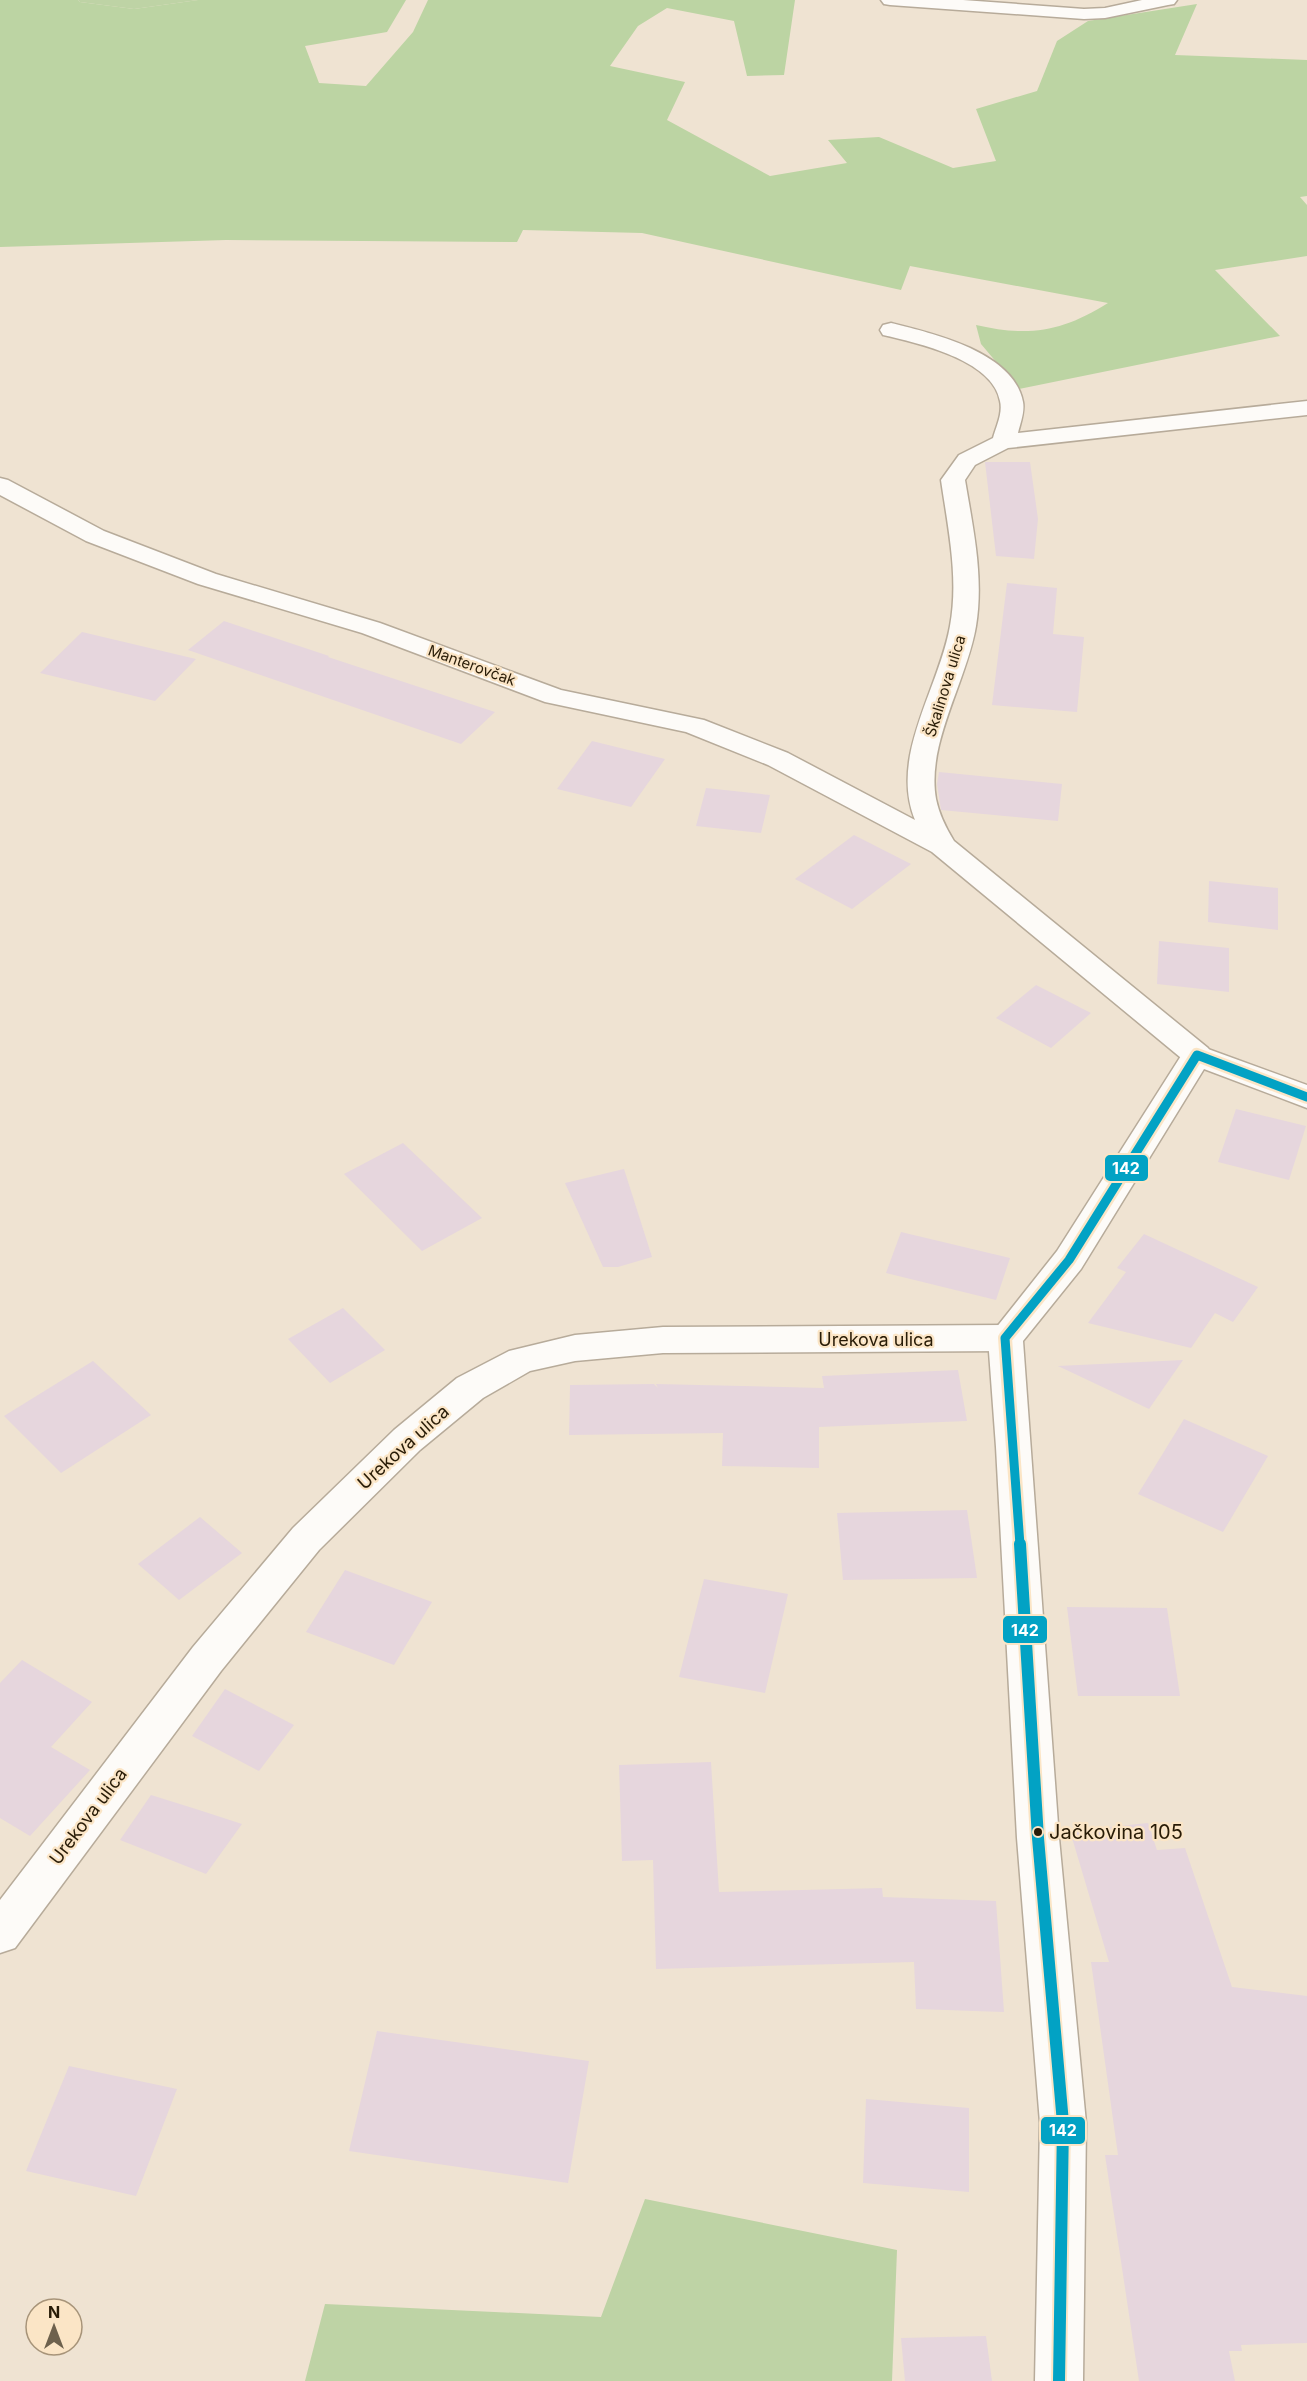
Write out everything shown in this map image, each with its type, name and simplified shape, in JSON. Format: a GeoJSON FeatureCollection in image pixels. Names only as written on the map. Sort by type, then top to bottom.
{"type":"FeatureCollection","features":[{"type":"Feature","properties":{"kind":"street"},"geometry":{"type":"LineString","coordinates":[[890,0],[1084,14],[1105,13],[1168,0]]}},
{"type":"Feature","properties":{"kind":"street"},"geometry":{"type":"LineString","coordinates":[[891,330],[941,343],[989,369],[1001,379],[1008,388],[1012,403],[1004,442]]}},
{"type":"Feature","properties":{"kind":"street","name":"Škalinova ulica"},"geometry":{"type":"LineString","coordinates":[[942,846],[928,819],[921,790],[925,749],[948,682],[963,626],[964,568],[953,480],[957,469],[966,459],[1004,442],[1307,408]]}},
{"type":"Feature","properties":{"kind":"street","name":"Manterovčak"},"geometry":{"type":"LineString","coordinates":[[0,485],[34,506],[95,536],[207,579],[371,628],[554,696],[694,726],[777,759],[942,846]]}},
{"type":"Feature","properties":{"kind":"street"},"geometry":{"type":"LineString","coordinates":[[942,846],[1197,1055],[1307,1097]]}},
{"type":"Feature","properties":{"kind":"street"},"geometry":{"type":"LineString","coordinates":[[1059,2381],[1063,2123],[1038,1838],[1014,1447],[1005,1338],[1069,1260],[1197,1055]]}},
{"type":"Feature","properties":{"kind":"street","name":"Urekova ulica"},"geometry":{"type":"LineString","coordinates":[[0,1934],[207,1659],[306,1539],[407,1440],[470,1388],[521,1360],[575,1348],[663,1340],[1005,1338]]}},
{"type":"Feature","properties":{"kind":"green space"},"geometry":{"type":"Polygon","coordinates":[[[0,0],[78,0],[134,9],[198,0],[406,0],[387,32],[305,46],[319,83],[366,86],[413,32],[428,0],[795,0],[784,75],[747,76],[734,21],[667,8],[638,26],[610,66],[685,82],[667,120],[770,176],[847,163],[828,140],[879,137],[953,168],[996,161],[976,109],[1037,91],[1057,41],[1088,21],[1197,4],[1175,55],[1307,60],[1307,196],[1300,197],[1307,205],[1307,256],[1215,270],[1280,336],[1019,389],[981,344],[976,325],[1012,331],[1044,329],[1075,320],[1108,303],[910,266],[901,290],[642,233],[523,230],[517,242],[226,240],[0,247],[0,0]]]}},
{"type":"Feature","properties":{"kind":"green space"},"geometry":{"type":"Polygon","coordinates":[[[78,0],[198,0],[134,9],[78,0]]]}},
{"type":"Feature","properties":{"kind":"green space"},"geometry":{"type":"Polygon","coordinates":[[[645,2199],[897,2250],[892,2381],[305,2381],[325,2304],[601,2317],[645,2199]]]}},
{"type":"Feature","properties":{"kind":"building"},"geometry":{"type":"Polygon","coordinates":[[[985,462],[1030,462],[1038,519],[1034,559],[996,556],[985,462]]]}},
{"type":"Feature","properties":{"kind":"building"},"geometry":{"type":"Polygon","coordinates":[[[1007,583],[1057,588],[1053,634],[1084,637],[1077,712],[992,705],[1007,583]]]}},
{"type":"Feature","properties":{"kind":"building"},"geometry":{"type":"Polygon","coordinates":[[[224,621],[495,712],[461,744],[188,650],[224,621]]]}},
{"type":"Feature","properties":{"kind":"building"},"geometry":{"type":"Polygon","coordinates":[[[82,632],[196,659],[155,701],[40,673],[82,632]]]}},
{"type":"Feature","properties":{"kind":"building"},"geometry":{"type":"Polygon","coordinates":[[[592,741],[665,759],[631,807],[557,789],[592,741]]]}},
{"type":"Feature","properties":{"kind":"building"},"geometry":{"type":"Polygon","coordinates":[[[939,772],[1062,784],[1058,821],[941,810],[937,784],[939,772]]]}},
{"type":"Feature","properties":{"kind":"building"},"geometry":{"type":"Polygon","coordinates":[[[706,788],[770,795],[761,833],[696,826],[706,788]]]}},
{"type":"Feature","properties":{"kind":"building"},"geometry":{"type":"Polygon","coordinates":[[[854,835],[911,864],[852,909],[795,879],[854,835]]]}},
{"type":"Feature","properties":{"kind":"building"},"geometry":{"type":"Polygon","coordinates":[[[1209,881],[1278,888],[1278,930],[1208,922],[1209,881]]]}},
{"type":"Feature","properties":{"kind":"building"},"geometry":{"type":"Polygon","coordinates":[[[1159,941],[1229,948],[1229,992],[1157,984],[1159,941]]]}},
{"type":"Feature","properties":{"kind":"building"},"geometry":{"type":"Polygon","coordinates":[[[1036,985],[1091,1013],[1051,1048],[996,1018],[1036,985]]]}},
{"type":"Feature","properties":{"kind":"building"},"geometry":{"type":"Polygon","coordinates":[[[1236,1109],[1306,1126],[1289,1180],[1218,1162],[1236,1109]]]}},
{"type":"Feature","properties":{"kind":"building"},"geometry":{"type":"Polygon","coordinates":[[[403,1143],[482,1218],[422,1251],[344,1174],[403,1143]]]}},
{"type":"Feature","properties":{"kind":"building"},"geometry":{"type":"Polygon","coordinates":[[[624,1169],[652,1257],[618,1267],[603,1267],[565,1183],[624,1169]]]}},
{"type":"Feature","properties":{"kind":"building"},"geometry":{"type":"Polygon","coordinates":[[[901,1232],[1010,1258],[996,1300],[886,1273],[901,1232]]]}},
{"type":"Feature","properties":{"kind":"building"},"geometry":{"type":"Polygon","coordinates":[[[1144,1234],[1258,1287],[1233,1322],[1215,1313],[1191,1348],[1088,1323],[1126,1272],[1117,1268],[1144,1234]]]}},
{"type":"Feature","properties":{"kind":"building"},"geometry":{"type":"Polygon","coordinates":[[[343,1308],[385,1350],[330,1383],[288,1339],[343,1308]]]}},
{"type":"Feature","properties":{"kind":"building"},"geometry":{"type":"Polygon","coordinates":[[[1183,1360],[1149,1409],[1058,1366],[1183,1360]]]}},
{"type":"Feature","properties":{"kind":"building"},"geometry":{"type":"Polygon","coordinates":[[[93,1361],[151,1415],[61,1473],[4,1416],[93,1361]]]}},
{"type":"Feature","properties":{"kind":"building"},"geometry":{"type":"Polygon","coordinates":[[[958,1370],[967,1421],[819,1427],[819,1468],[722,1466],[723,1433],[569,1435],[570,1385],[654,1384],[658,1388],[656,1384],[824,1388],[822,1376],[958,1370]]]}},
{"type":"Feature","properties":{"kind":"building"},"geometry":{"type":"Polygon","coordinates":[[[1184,1419],[1268,1456],[1223,1532],[1138,1494],[1184,1419]]]}},
{"type":"Feature","properties":{"kind":"building"},"geometry":{"type":"Polygon","coordinates":[[[967,1510],[977,1578],[843,1580],[837,1513],[967,1510]]]}},
{"type":"Feature","properties":{"kind":"building"},"geometry":{"type":"Polygon","coordinates":[[[200,1517],[242,1553],[179,1600],[138,1564],[200,1517]]]}},
{"type":"Feature","properties":{"kind":"building"},"geometry":{"type":"Polygon","coordinates":[[[345,1570],[432,1602],[394,1665],[306,1632],[345,1570]]]}},
{"type":"Feature","properties":{"kind":"building"},"geometry":{"type":"Polygon","coordinates":[[[704,1579],[788,1594],[765,1693],[679,1677],[704,1579]]]}},
{"type":"Feature","properties":{"kind":"building"},"geometry":{"type":"Polygon","coordinates":[[[1067,1607],[1167,1608],[1180,1696],[1078,1696],[1067,1607]]]}},
{"type":"Feature","properties":{"kind":"building"},"geometry":{"type":"Polygon","coordinates":[[[22,1660],[92,1702],[51,1747],[90,1770],[30,1836],[0,1818],[0,1683],[22,1660]]]}},
{"type":"Feature","properties":{"kind":"building"},"geometry":{"type":"Polygon","coordinates":[[[225,1689],[294,1725],[259,1771],[192,1736],[225,1689]]]}},
{"type":"Feature","properties":{"kind":"building"},"geometry":{"type":"Polygon","coordinates":[[[711,1762],[719,1892],[882,1888],[883,1897],[996,1901],[1004,2012],[916,2009],[914,1962],[656,1969],[653,1860],[622,1861],[619,1765],[711,1762]]]}},
{"type":"Feature","properties":{"kind":"building"},"geometry":{"type":"Polygon","coordinates":[[[151,1795],[242,1824],[206,1874],[120,1840],[151,1795]]]}},
{"type":"Feature","properties":{"kind":"building"},"geometry":{"type":"Polygon","coordinates":[[[1148,1823],[1157,1850],[1185,1848],[1232,1987],[1307,1996],[1307,2343],[1241,2345],[1242,2351],[1229,2351],[1235,2381],[1139,2381],[1105,2155],[1118,2155],[1091,1962],[1109,1962],[1070,1831],[1148,1823]]]}},
{"type":"Feature","properties":{"kind":"building"},"geometry":{"type":"Polygon","coordinates":[[[377,2031],[589,2061],[568,2183],[349,2151],[377,2031]]]}},
{"type":"Feature","properties":{"kind":"building"},"geometry":{"type":"Polygon","coordinates":[[[69,2066],[177,2089],[136,2196],[26,2171],[69,2066]]]}},
{"type":"Feature","properties":{"kind":"building"},"geometry":{"type":"Polygon","coordinates":[[[866,2099],[969,2108],[969,2192],[863,2183],[866,2099]]]}},
{"type":"Feature","properties":{"kind":"building"},"geometry":{"type":"Polygon","coordinates":[[[986,2336],[992,2381],[905,2381],[901,2338],[986,2336]]]}},
{"type":"Feature","properties":{"kind":"transit line","name":"142"},"geometry":{"type":"LineString","coordinates":[[1059,2381],[1063,2123],[1038,1838],[1014,1447],[1005,1338],[1069,1260],[1197,1055],[1307,1097]]}},
{"type":"Feature","properties":{"kind":"place","name":"Jačkovina 105"},"geometry":{"type":"Point","coordinates":[1038,1832]}}]}
